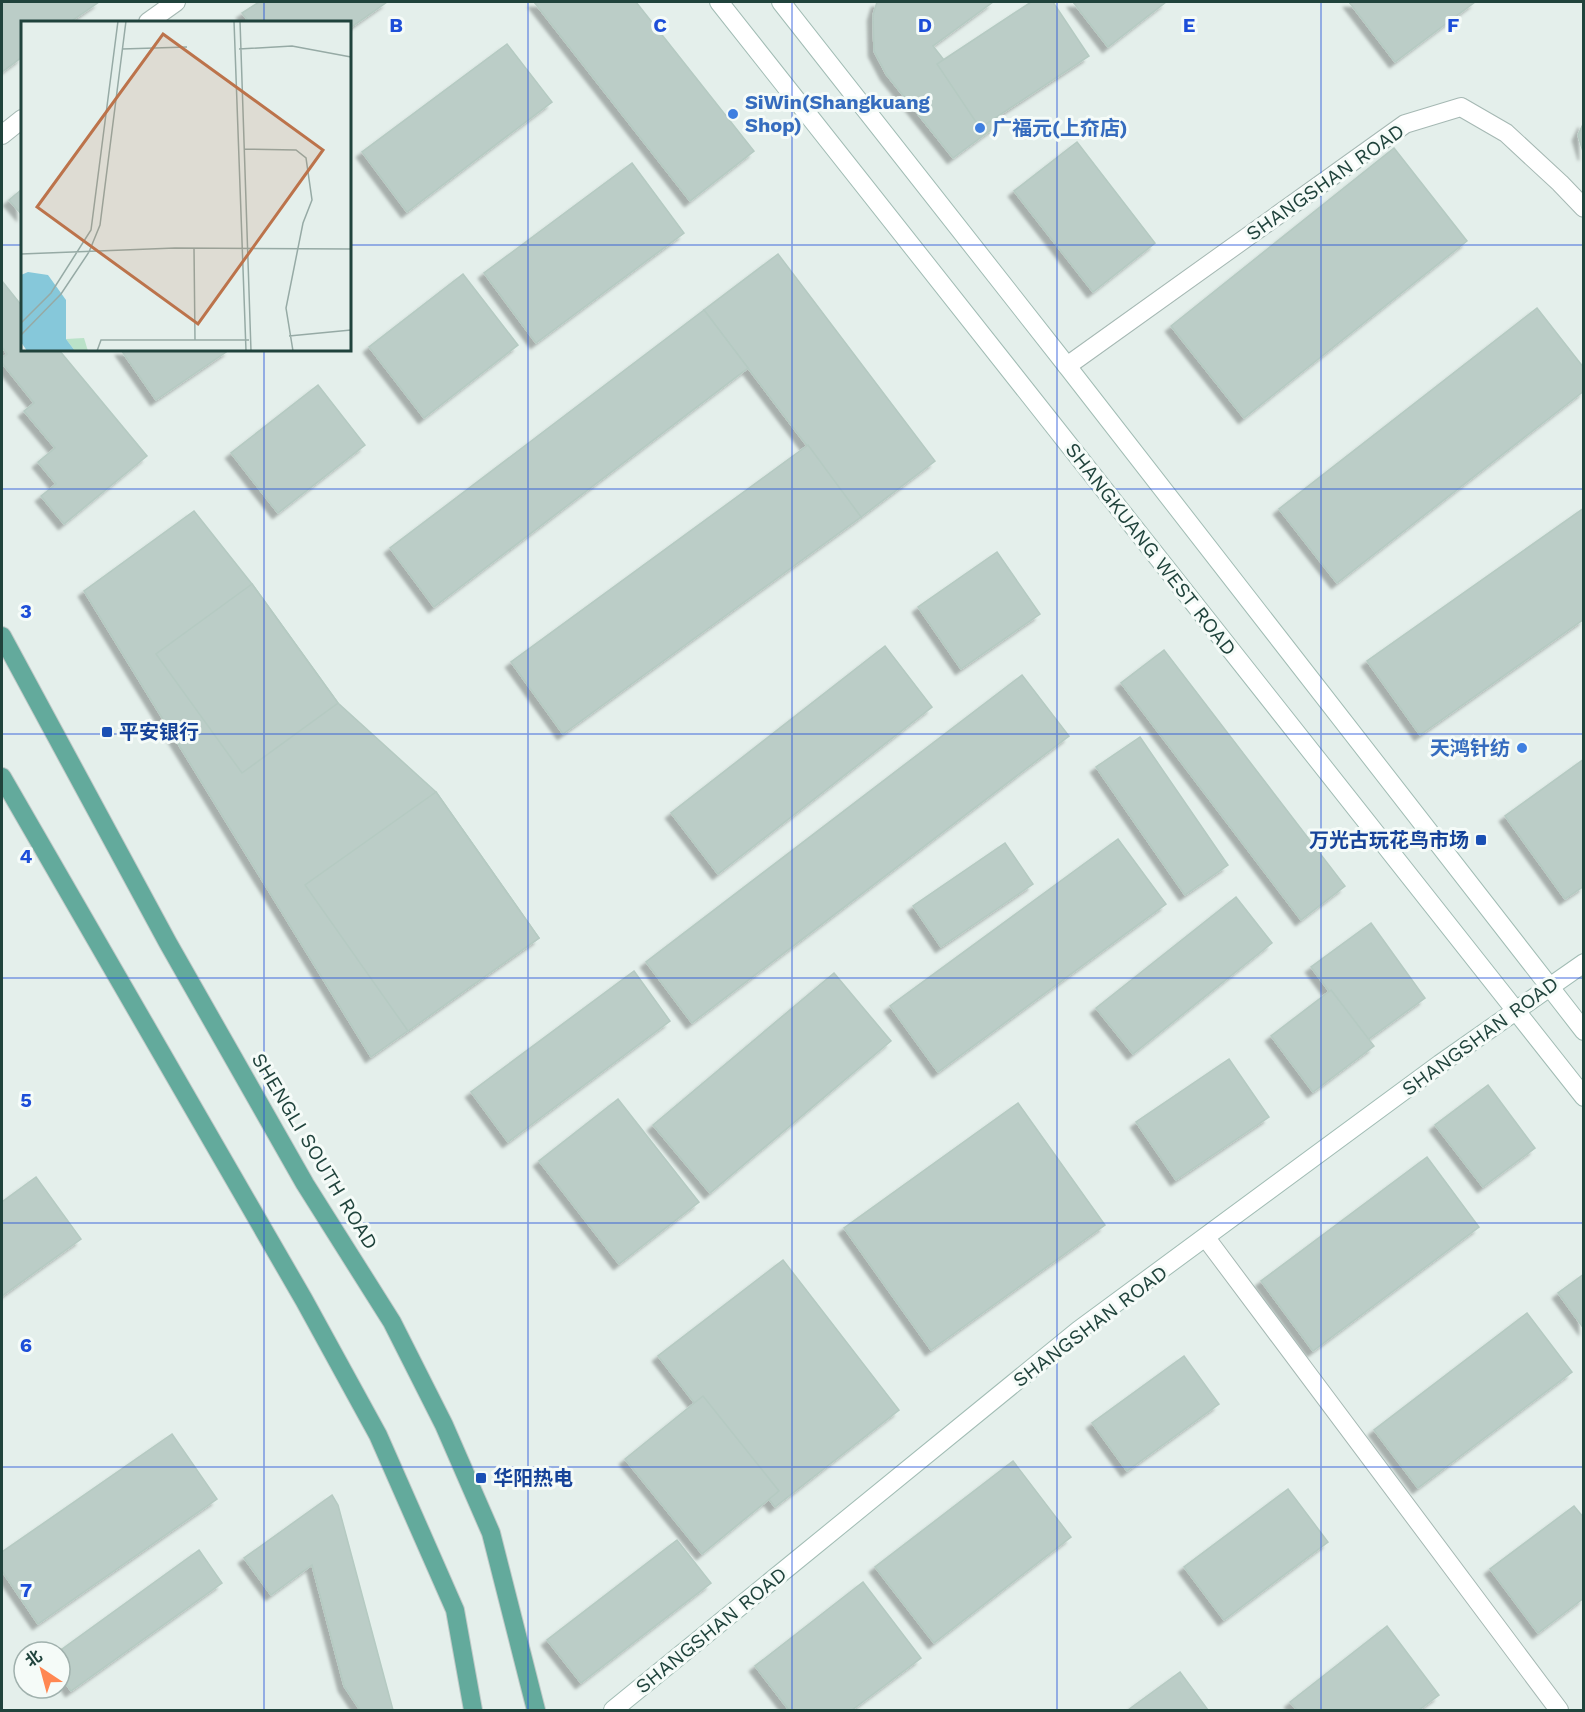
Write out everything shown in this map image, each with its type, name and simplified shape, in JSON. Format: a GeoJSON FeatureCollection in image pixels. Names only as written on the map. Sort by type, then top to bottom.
{"type":"FeatureCollection","features":[{"type":"Feature","properties":{"kind":"main road","name":"SHENGLI SOUTH ROAD"},"geometry":{"type":"LineString","coordinates":[[2,636],[168,943],[305,1184],[392,1322],[444,1425],[491,1533],[536,1710]]}},
{"type":"Feature","properties":{"kind":"main road"},"geometry":{"type":"LineString","coordinates":[[2,777],[304,1300],[378,1436],[455,1610],[472,1710]]}},
{"type":"Feature","properties":{"kind":"street"},"geometry":{"type":"LineString","coordinates":[[149,21],[176,2]]}},
{"type":"Feature","properties":{"kind":"street","name":"SHANGKUANG WEST ROAD"},"geometry":{"type":"LineString","coordinates":[[719,2],[1584,1097]]}},
{"type":"Feature","properties":{"kind":"street"},"geometry":{"type":"LineString","coordinates":[[781,2],[1584,1032]]}},
{"type":"Feature","properties":{"kind":"street","name":"SHANGSHAN ROAD"},"geometry":{"type":"LineString","coordinates":[[1067,366],[1406,124],[1461,107],[1506,133],[1584,208]]}},
{"type":"Feature","properties":{"kind":"street"},"geometry":{"type":"LineString","coordinates":[[2,135],[21,120]]}},
{"type":"Feature","properties":{"kind":"street","name":"SHANGSHAN ROAD"},"geometry":{"type":"LineString","coordinates":[[613,1710],[1080,1330],[1440,1064],[1584,963]]}},
{"type":"Feature","properties":{"kind":"street"},"geometry":{"type":"LineString","coordinates":[[1206,1238],[1559,1710]]}},
{"type":"Feature","properties":{"kind":"building"},"geometry":{"type":"Polygon","coordinates":[[[2,2],[99,2],[71,21],[21,21],[21,58],[2,72],[2,2]]]}},
{"type":"Feature","properties":{"kind":"building"},"geometry":{"type":"Polygon","coordinates":[[[259,2],[387,2],[351,27],[351,21],[248,21],[242,13],[259,2]]]}},
{"type":"Feature","properties":{"kind":"building"},"geometry":{"type":"Polygon","coordinates":[[[534,2],[636,2],[754,151],[690,201],[534,2]]]}},
{"type":"Feature","properties":{"kind":"building"},"geometry":{"type":"Polygon","coordinates":[[[877,2],[993,2],[933,46],[996,126],[953,158],[886,74],[874,51],[873,15],[877,2]]]}},
{"type":"Feature","properties":{"kind":"building"},"geometry":{"type":"Polygon","coordinates":[[[1031,2],[1053,2],[1089,56],[980,128],[937,64],[1031,2]]]}},
{"type":"Feature","properties":{"kind":"building"},"geometry":{"type":"Polygon","coordinates":[[[1073,2],[1166,2],[1108,47],[1073,2]]]}},
{"type":"Feature","properties":{"kind":"building"},"geometry":{"type":"Polygon","coordinates":[[[1349,2],[1475,2],[1395,62],[1349,2]]]}},
{"type":"Feature","properties":{"kind":"building"},"geometry":{"type":"Polygon","coordinates":[[[507,44],[552,102],[407,212],[362,152],[507,44]]]}},
{"type":"Feature","properties":{"kind":"building"},"geometry":{"type":"Polygon","coordinates":[[[1584,122],[1584,155],[1578,135],[1584,122]]]}},
{"type":"Feature","properties":{"kind":"building"},"geometry":{"type":"Polygon","coordinates":[[[1077,142],[1155,243],[1093,292],[1014,191],[1077,142]]]}},
{"type":"Feature","properties":{"kind":"building"},"geometry":{"type":"Polygon","coordinates":[[[1394,148],[1467,241],[1244,418],[1171,326],[1394,148]]]}},
{"type":"Feature","properties":{"kind":"building"},"geometry":{"type":"Polygon","coordinates":[[[632,163],[684,233],[536,343],[484,273],[632,163]]]}},
{"type":"Feature","properties":{"kind":"building"},"geometry":{"type":"Polygon","coordinates":[[[21,190],[21,214],[9,200],[21,190]]]}},
{"type":"Feature","properties":{"kind":"building"},"geometry":{"type":"Polygon","coordinates":[[[778,254],[935,461],[861,517],[704,310],[778,254]]]}},
{"type":"Feature","properties":{"kind":"building"},"geometry":{"type":"Polygon","coordinates":[[[463,274],[518,345],[424,418],[369,347],[463,274]]]}},
{"type":"Feature","properties":{"kind":"building"},"geometry":{"type":"Polygon","coordinates":[[[2,281],[21,305],[21,351],[60,351],[147,456],[64,524],[41,496],[56,484],[38,462],[55,448],[24,411],[34,403],[2,363],[2,358],[7,354],[2,347],[2,281]]]}},
{"type":"Feature","properties":{"kind":"building"},"geometry":{"type":"Polygon","coordinates":[[[1537,308],[1584,368],[1584,391],[1337,583],[1279,509],[1537,308]]]}},
{"type":"Feature","properties":{"kind":"building"},"geometry":{"type":"Polygon","coordinates":[[[704,310],[748,368],[434,607],[390,548],[704,310]]]}},
{"type":"Feature","properties":{"kind":"building"},"geometry":{"type":"Polygon","coordinates":[[[122,351],[228,351],[156,400],[122,351]]]}},
{"type":"Feature","properties":{"kind":"building"},"geometry":{"type":"Polygon","coordinates":[[[318,385],[365,445],[278,513],[231,453],[318,385]]]}},
{"type":"Feature","properties":{"kind":"building"},"geometry":{"type":"Polygon","coordinates":[[[808,445],[861,517],[563,734],[511,662],[808,445]]]}},
{"type":"Feature","properties":{"kind":"building"},"geometry":{"type":"Polygon","coordinates":[[[1584,508],[1584,619],[1420,735],[1367,661],[1584,508]]]}},
{"type":"Feature","properties":{"kind":"building"},"geometry":{"type":"Polygon","coordinates":[[[194,511],[252,584],[338,703],[436,792],[539,938],[371,1057],[84,591],[194,511]]]}},
{"type":"Feature","properties":{"kind":"building"},"geometry":{"type":"Polygon","coordinates":[[[997,552],[1040,614],[961,669],[918,607],[997,552]]]}},
{"type":"Feature","properties":{"kind":"building"},"geometry":{"type":"Polygon","coordinates":[[[252,584],[338,703],[242,773],[156,654],[252,584]]]}},
{"type":"Feature","properties":{"kind":"building"},"geometry":{"type":"Polygon","coordinates":[[[885,646],[932,707],[718,874],[671,813],[885,646]]]}},
{"type":"Feature","properties":{"kind":"building"},"geometry":{"type":"Polygon","coordinates":[[[1164,650],[1345,886],[1301,920],[1121,683],[1164,650]]]}},
{"type":"Feature","properties":{"kind":"building"},"geometry":{"type":"Polygon","coordinates":[[[1022,675],[1069,736],[692,1023],[646,962],[1022,675]]]}},
{"type":"Feature","properties":{"kind":"building"},"geometry":{"type":"Polygon","coordinates":[[[1140,737],[1228,865],[1185,895],[1096,767],[1140,737]]]}},
{"type":"Feature","properties":{"kind":"building"},"geometry":{"type":"Polygon","coordinates":[[[1584,759],[1584,886],[1565,899],[1505,816],[1584,759]]]}},
{"type":"Feature","properties":{"kind":"building"},"geometry":{"type":"Polygon","coordinates":[[[436,792],[539,938],[408,1031],[305,885],[436,792]]]}},
{"type":"Feature","properties":{"kind":"building"},"geometry":{"type":"Polygon","coordinates":[[[1118,839],[1166,904],[938,1072],[890,1006],[1118,839]]]}},
{"type":"Feature","properties":{"kind":"building"},"geometry":{"type":"Polygon","coordinates":[[[1005,843],[1033,884],[941,947],[913,906],[1005,843]]]}},
{"type":"Feature","properties":{"kind":"building"},"geometry":{"type":"Polygon","coordinates":[[[1236,897],[1272,943],[1133,1054],[1096,1008],[1236,897]]]}},
{"type":"Feature","properties":{"kind":"building"},"geometry":{"type":"Polygon","coordinates":[[[1371,923],[1425,998],[1366,1041],[1311,967],[1371,923]]]}},
{"type":"Feature","properties":{"kind":"building"},"geometry":{"type":"Polygon","coordinates":[[[634,971],[670,1021],[508,1142],[471,1092],[634,971]]]}},
{"type":"Feature","properties":{"kind":"building"},"geometry":{"type":"Polygon","coordinates":[[[834,973],[891,1041],[710,1193],[653,1125],[834,973]]]}},
{"type":"Feature","properties":{"kind":"building"},"geometry":{"type":"Polygon","coordinates":[[[1331,990],[1374,1046],[1313,1092],[1271,1036],[1331,990]]]}},
{"type":"Feature","properties":{"kind":"building"},"geometry":{"type":"Polygon","coordinates":[[[1229,1059],[1269,1117],[1176,1180],[1136,1122],[1229,1059]]]}},
{"type":"Feature","properties":{"kind":"building"},"geometry":{"type":"Polygon","coordinates":[[[1488,1085],[1535,1148],[1483,1187],[1435,1125],[1488,1085]]]}},
{"type":"Feature","properties":{"kind":"building"},"geometry":{"type":"Polygon","coordinates":[[[618,1099],[699,1202],[619,1264],[539,1161],[618,1099]]]}},
{"type":"Feature","properties":{"kind":"building"},"geometry":{"type":"Polygon","coordinates":[[[1018,1103],[1105,1225],[931,1350],[844,1228],[1018,1103]]]}},
{"type":"Feature","properties":{"kind":"building"},"geometry":{"type":"Polygon","coordinates":[[[1427,1157],[1479,1227],[1313,1351],[1261,1281],[1427,1157]]]}},
{"type":"Feature","properties":{"kind":"building"},"geometry":{"type":"Polygon","coordinates":[[[36,1177],[81,1239],[2,1296],[2,1202],[36,1177]]]}},
{"type":"Feature","properties":{"kind":"building"},"geometry":{"type":"Polygon","coordinates":[[[783,1260],[899,1410],[775,1507],[658,1356],[783,1260]]]}},
{"type":"Feature","properties":{"kind":"building"},"geometry":{"type":"Polygon","coordinates":[[[1584,1274],[1584,1329],[1558,1293],[1584,1274]]]}},
{"type":"Feature","properties":{"kind":"building"},"geometry":{"type":"Polygon","coordinates":[[[1527,1313],[1572,1372],[1418,1488],[1374,1430],[1527,1313]]]}},
{"type":"Feature","properties":{"kind":"building"},"geometry":{"type":"Polygon","coordinates":[[[1184,1356],[1219,1404],[1127,1471],[1092,1423],[1184,1356]]]}},
{"type":"Feature","properties":{"kind":"building"},"geometry":{"type":"Polygon","coordinates":[[[703,1396],[779,1491],[702,1554],[625,1459],[703,1396]]]}},
{"type":"Feature","properties":{"kind":"building"},"geometry":{"type":"Polygon","coordinates":[[[172,1434],[217,1499],[38,1624],[2,1571],[2,1552],[172,1434]]]}},
{"type":"Feature","properties":{"kind":"building"},"geometry":{"type":"Polygon","coordinates":[[[1013,1461],[1071,1537],[934,1643],[875,1567],[1013,1461]]]}},
{"type":"Feature","properties":{"kind":"building"},"geometry":{"type":"Polygon","coordinates":[[[1288,1489],[1328,1542],[1224,1620],[1184,1567],[1288,1489]]]}},
{"type":"Feature","properties":{"kind":"building"},"geometry":{"type":"Polygon","coordinates":[[[332,1495],[338,1505],[393,1710],[360,1710],[344,1686],[312,1565],[271,1595],[244,1558],[332,1495]]]}},
{"type":"Feature","properties":{"kind":"building"},"geometry":{"type":"Polygon","coordinates":[[[1574,1506],[1584,1518],[1584,1598],[1538,1633],[1490,1569],[1574,1506]]]}},
{"type":"Feature","properties":{"kind":"building"},"geometry":{"type":"Polygon","coordinates":[[[677,1540],[711,1583],[581,1683],[547,1640],[677,1540]]]}},
{"type":"Feature","properties":{"kind":"building"},"geometry":{"type":"Polygon","coordinates":[[[199,1550],[222,1583],[72,1690],[72,1642],[199,1550]]]}},
{"type":"Feature","properties":{"kind":"building"},"geometry":{"type":"Polygon","coordinates":[[[863,1582],[921,1658],[852,1710],[789,1710],[755,1666],[863,1582]]]}},
{"type":"Feature","properties":{"kind":"building"},"geometry":{"type":"Polygon","coordinates":[[[1387,1626],[1439,1695],[1419,1710],[1297,1710],[1290,1702],[1387,1626]]]}},
{"type":"Feature","properties":{"kind":"building"},"geometry":{"type":"Polygon","coordinates":[[[1180,1672],[1208,1710],[1128,1710],[1180,1672]]]}},
{"type":"Feature","properties":{"kind":"place","name":"SiWin(Shangkuang Shop)"},"geometry":{"type":"Point","coordinates":[733,114]}},
{"type":"Feature","properties":{"kind":"place","name":"广福元(上夼店)"},"geometry":{"type":"Point","coordinates":[980,128]}},
{"type":"Feature","properties":{"kind":"place","name":"平安银行"},"geometry":{"type":"Point","coordinates":[107,732]}},
{"type":"Feature","properties":{"kind":"place","name":"天鸿针纺"},"geometry":{"type":"Point","coordinates":[1522,748]}},
{"type":"Feature","properties":{"kind":"place","name":"万光古玩花鸟市场"},"geometry":{"type":"Point","coordinates":[1481,840]}},
{"type":"Feature","properties":{"kind":"place","name":"华阳热电"},"geometry":{"type":"Point","coordinates":[481,1478]}}]}
